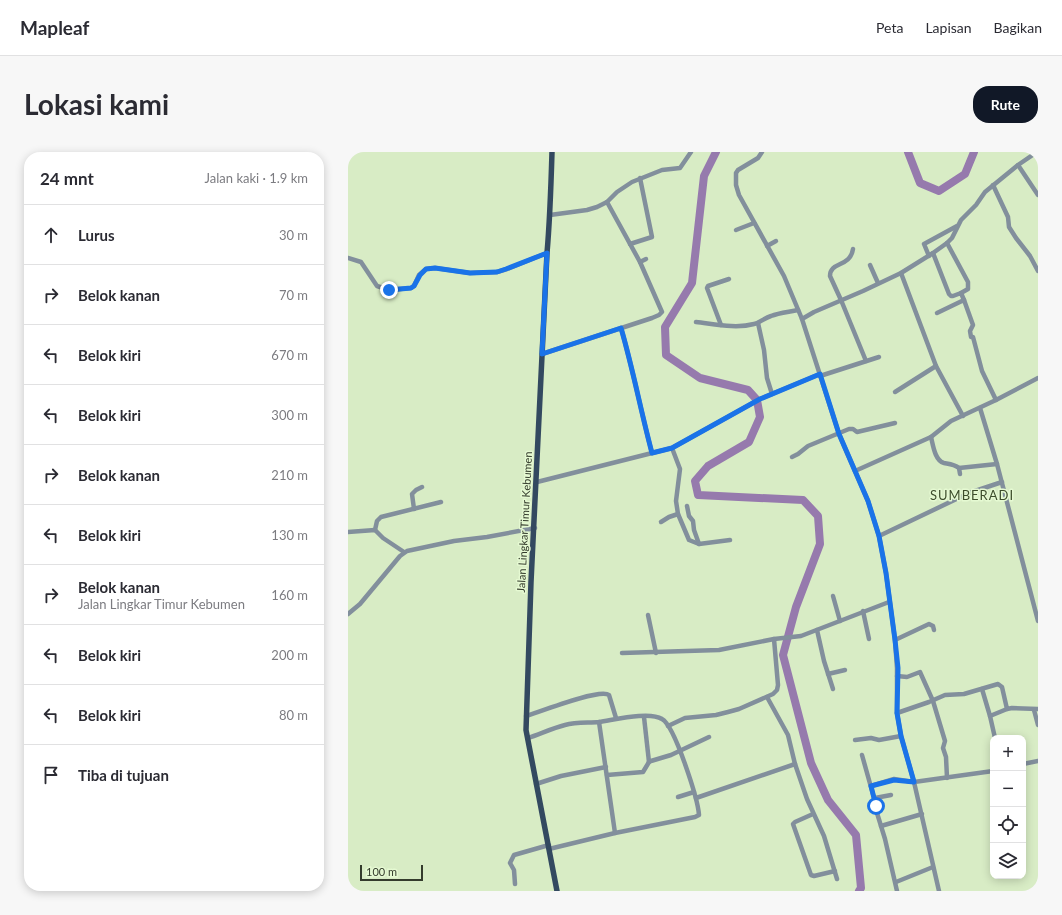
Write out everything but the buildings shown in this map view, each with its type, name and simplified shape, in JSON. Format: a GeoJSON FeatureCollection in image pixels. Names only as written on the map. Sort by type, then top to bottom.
{"type":"FeatureCollection","features":[{"type":"Feature","properties":{"kind":"main road","name":"Jalan Lingkar Timur Kebumen"},"geometry":{"type":"LineString","coordinates":[[552,152],[526,730],[557,891]]}},
{"type":"Feature","properties":{"kind":"street"},"geometry":{"type":"LineString","coordinates":[[550,215],[587,210],[606,202],[624,187],[640,178],[662,170],[680,168],[691,152]]}},
{"type":"Feature","properties":{"kind":"street"},"geometry":{"type":"LineString","coordinates":[[762,152],[758,158],[738,170],[736,184],[739,195],[789,286],[802,319],[839,434],[868,501],[879,536],[886,573],[895,640],[897,713],[901,736],[922,814],[939,891]]}},
{"type":"Feature","properties":{"kind":"street"},"geometry":{"type":"LineString","coordinates":[[802,319],[901,272],[931,255],[947,243],[954,234],[957,226],[976,205],[985,192],[1018,165],[1037,152]]}},
{"type":"Feature","properties":{"kind":"street"},"geometry":{"type":"LineString","coordinates":[[1018,165],[1038,196]]}},
{"type":"Feature","properties":{"kind":"street"},"geometry":{"type":"LineString","coordinates":[[630,244],[652,237],[640,178]]}},
{"type":"Feature","properties":{"kind":"street"},"geometry":{"type":"LineString","coordinates":[[993,185],[1008,217],[1009,227],[1030,256],[1038,271]]}},
{"type":"Feature","properties":{"kind":"street"},"geometry":{"type":"LineString","coordinates":[[542,354],[657,316],[662,312],[640,262],[606,202]]}},
{"type":"Feature","properties":{"kind":"street"},"geometry":{"type":"LineString","coordinates":[[736,230],[754,223]]}},
{"type":"Feature","properties":{"kind":"street"},"geometry":{"type":"LineString","coordinates":[[947,243],[968,282],[968,289],[953,296],[951,296],[924,244],[957,226]]}},
{"type":"Feature","properties":{"kind":"street"},"geometry":{"type":"LineString","coordinates":[[767,246],[776,241]]}},
{"type":"Feature","properties":{"kind":"street"},"geometry":{"type":"LineString","coordinates":[[853,249],[850,258],[834,268],[830,272],[830,276],[866,361]]}},
{"type":"Feature","properties":{"kind":"street"},"geometry":{"type":"LineString","coordinates":[[348,258],[361,262],[377,286],[389,290],[411,288],[426,269],[435,268],[470,273],[497,272],[547,253]]}},
{"type":"Feature","properties":{"kind":"street"},"geometry":{"type":"LineString","coordinates":[[640,262],[646,259]]}},
{"type":"Feature","properties":{"kind":"street"},"geometry":{"type":"LineString","coordinates":[[870,265],[878,283]]}},
{"type":"Feature","properties":{"kind":"street"},"geometry":{"type":"LineString","coordinates":[[901,272],[936,366],[963,416]]}},
{"type":"Feature","properties":{"kind":"street"},"geometry":{"type":"LineString","coordinates":[[721,325],[707,288],[708,286],[729,279]]}},
{"type":"Feature","properties":{"kind":"street"},"geometry":{"type":"LineString","coordinates":[[961,293],[973,325],[970,332],[971,337],[973,337],[982,371],[996,400]]}},
{"type":"Feature","properties":{"kind":"street"},"geometry":{"type":"LineString","coordinates":[[937,313],[964,300]]}},
{"type":"Feature","properties":{"kind":"street"},"geometry":{"type":"LineString","coordinates":[[696,322],[721,325],[743,325],[758,323],[771,316],[798,310]]}},
{"type":"Feature","properties":{"kind":"street"},"geometry":{"type":"LineString","coordinates":[[758,323],[764,350],[767,378],[772,394]]}},
{"type":"Feature","properties":{"kind":"street"},"geometry":{"type":"LineString","coordinates":[[621,328],[652,453]]}},
{"type":"Feature","properties":{"kind":"street"},"geometry":{"type":"LineString","coordinates":[[537,482],[672,448],[760,399],[820,375],[879,357]]}},
{"type":"Feature","properties":{"kind":"street"},"geometry":{"type":"LineString","coordinates":[[895,392],[936,366]]}},
{"type":"Feature","properties":{"kind":"street"},"geometry":{"type":"LineString","coordinates":[[855,471],[931,437],[951,421],[1038,378]]}},
{"type":"Feature","properties":{"kind":"street"},"geometry":{"type":"LineString","coordinates":[[980,408],[1002,482],[1038,621]]}},
{"type":"Feature","properties":{"kind":"street"},"geometry":{"type":"LineString","coordinates":[[792,457],[808,446],[852,428],[858,432],[895,423]]}},
{"type":"Feature","properties":{"kind":"street"},"geometry":{"type":"LineString","coordinates":[[931,437],[938,459],[942,463],[952,464],[959,468],[997,464]]}},
{"type":"Feature","properties":{"kind":"street"},"geometry":{"type":"LineString","coordinates":[[672,448],[680,469],[676,501],[678,514],[689,540],[699,544],[730,540]]}},
{"type":"Feature","properties":{"kind":"street"},"geometry":{"type":"LineString","coordinates":[[959,468],[960,474]]}},
{"type":"Feature","properties":{"kind":"street"},"geometry":{"type":"LineString","coordinates":[[879,536],[969,493],[1002,482]]}},
{"type":"Feature","properties":{"kind":"street"},"geometry":{"type":"LineString","coordinates":[[414,509],[412,494],[422,487]]}},
{"type":"Feature","properties":{"kind":"street"},"geometry":{"type":"LineString","coordinates":[[375,530],[376,521],[380,517],[441,502]]}},
{"type":"Feature","properties":{"kind":"street"},"geometry":{"type":"LineString","coordinates":[[687,506],[689,516],[693,521],[694,530],[699,544]]}},
{"type":"Feature","properties":{"kind":"street"},"geometry":{"type":"LineString","coordinates":[[661,522],[678,514]]}},
{"type":"Feature","properties":{"kind":"street"},"geometry":{"type":"LineString","coordinates":[[348,614],[360,604],[404,552],[454,540],[487,537],[535,528]]}},
{"type":"Feature","properties":{"kind":"street"},"geometry":{"type":"LineString","coordinates":[[348,532],[375,530],[383,538],[404,552]]}},
{"type":"Feature","properties":{"kind":"street"},"geometry":{"type":"LineString","coordinates":[[833,596],[840,621]]}},
{"type":"Feature","properties":{"kind":"street"},"geometry":{"type":"LineString","coordinates":[[622,653],[719,650],[776,639],[801,636],[889,602]]}},
{"type":"Feature","properties":{"kind":"street"},"geometry":{"type":"LineString","coordinates":[[863,612],[868,639]]}},
{"type":"Feature","properties":{"kind":"street"},"geometry":{"type":"LineString","coordinates":[[648,615],[656,652]]}},
{"type":"Feature","properties":{"kind":"street"},"geometry":{"type":"LineString","coordinates":[[895,640],[929,624],[933,626],[934,630]]}},
{"type":"Feature","properties":{"kind":"street"},"geometry":{"type":"LineString","coordinates":[[817,630],[833,689]]}},
{"type":"Feature","properties":{"kind":"street"},"geometry":{"type":"LineString","coordinates":[[668,726],[685,718],[716,715],[728,712],[776,692],[778,685],[776,639]]}},
{"type":"Feature","properties":{"kind":"street"},"geometry":{"type":"LineString","coordinates":[[828,674],[845,670]]}},
{"type":"Feature","properties":{"kind":"street"},"geometry":{"type":"LineString","coordinates":[[897,676],[907,676],[920,672],[933,700],[945,741],[943,748],[946,757],[947,778]]}},
{"type":"Feature","properties":{"kind":"street"},"geometry":{"type":"LineString","coordinates":[[897,713],[945,695],[964,694],[996,684],[1001,685],[1002,687],[1007,709]]}},
{"type":"Feature","properties":{"kind":"street"},"geometry":{"type":"LineString","coordinates":[[982,689],[994,735]]}},
{"type":"Feature","properties":{"kind":"street"},"geometry":{"type":"LineString","coordinates":[[526,716],[579,698],[593,694],[606,693],[609,695],[616,718]]}},
{"type":"Feature","properties":{"kind":"street"},"geometry":{"type":"LineString","coordinates":[[767,697],[788,735],[795,764],[813,814],[827,843],[837,879]]}},
{"type":"Feature","properties":{"kind":"street"},"geometry":{"type":"LineString","coordinates":[[990,716],[1007,709],[1036,709],[1038,725]]}},
{"type":"Feature","properties":{"kind":"street"},"geometry":{"type":"LineString","coordinates":[[607,775],[643,772],[649,762],[644,717]]}},
{"type":"Feature","properties":{"kind":"street"},"geometry":{"type":"LineString","coordinates":[[515,884],[515,872],[510,863],[512,858],[518,854],[699,816],[696,798],[679,750],[664,720],[659,718],[644,717],[616,718],[599,722],[564,725],[528,738]]}},
{"type":"Feature","properties":{"kind":"street"},"geometry":{"type":"LineString","coordinates":[[599,722],[615,833]]}},
{"type":"Feature","properties":{"kind":"street"},"geometry":{"type":"LineString","coordinates":[[854,740],[871,738],[879,740],[901,736]]}},
{"type":"Feature","properties":{"kind":"street"},"geometry":{"type":"LineString","coordinates":[[649,762],[667,757],[709,737]]}},
{"type":"Feature","properties":{"kind":"street"},"geometry":{"type":"LineString","coordinates":[[862,755],[875,798],[877,813],[898,891]]}},
{"type":"Feature","properties":{"kind":"street"},"geometry":{"type":"LineString","coordinates":[[1026,763],[1038,761]]}},
{"type":"Feature","properties":{"kind":"street"},"geometry":{"type":"LineString","coordinates":[[696,798],[795,764]]}},
{"type":"Feature","properties":{"kind":"street"},"geometry":{"type":"LineString","coordinates":[[536,784],[561,776],[606,767]]}},
{"type":"Feature","properties":{"kind":"street"},"geometry":{"type":"LineString","coordinates":[[871,786],[894,780],[914,782],[990,771]]}},
{"type":"Feature","properties":{"kind":"street"},"geometry":{"type":"LineString","coordinates":[[678,797],[694,792]]}},
{"type":"Feature","properties":{"kind":"street"},"geometry":{"type":"LineString","coordinates":[[875,798],[891,795]]}},
{"type":"Feature","properties":{"kind":"street"},"geometry":{"type":"LineString","coordinates":[[813,814],[793,824],[811,874],[814,876],[835,871]]}},
{"type":"Feature","properties":{"kind":"street"},"geometry":{"type":"LineString","coordinates":[[881,826],[922,814]]}},
{"type":"Feature","properties":{"kind":"street"},"geometry":{"type":"LineString","coordinates":[[896,882],[933,868]]}},
{"type":"Feature","properties":{"kind":"waterway"},"geometry":{"type":"LineString","coordinates":[[716,152],[704,176],[692,283],[665,327],[666,355],[700,378],[748,390],[757,400],[760,417],[749,442],[708,466],[695,481],[698,495],[803,500],[818,516],[820,544],[796,607],[783,655],[811,763],[828,800],[856,835],[861,888],[859,891]]}},
{"type":"Feature","properties":{"kind":"waterway"},"geometry":{"type":"LineString","coordinates":[[908,152],[920,183],[939,191],[965,174],[974,152]]}},
{"type":"Feature","properties":{"kind":"district","name":"SUMBERADI"},"geometry":{"type":"Point","coordinates":[972,495]}},
{"type":"Feature","properties":{"kind":"route"},"geometry":{"type":"LineString","coordinates":[[389,290],[411,288],[417,283],[422,272],[430,268],[470,273],[497,272],[547,253],[542,354],[621,328],[652,453],[672,448],[760,399],[820,374],[839,434],[868,501],[879,536],[886,573],[898,668],[896,697],[897,713],[901,736],[914,782],[898,779],[888,780],[871,786],[876,806]]}}]}
